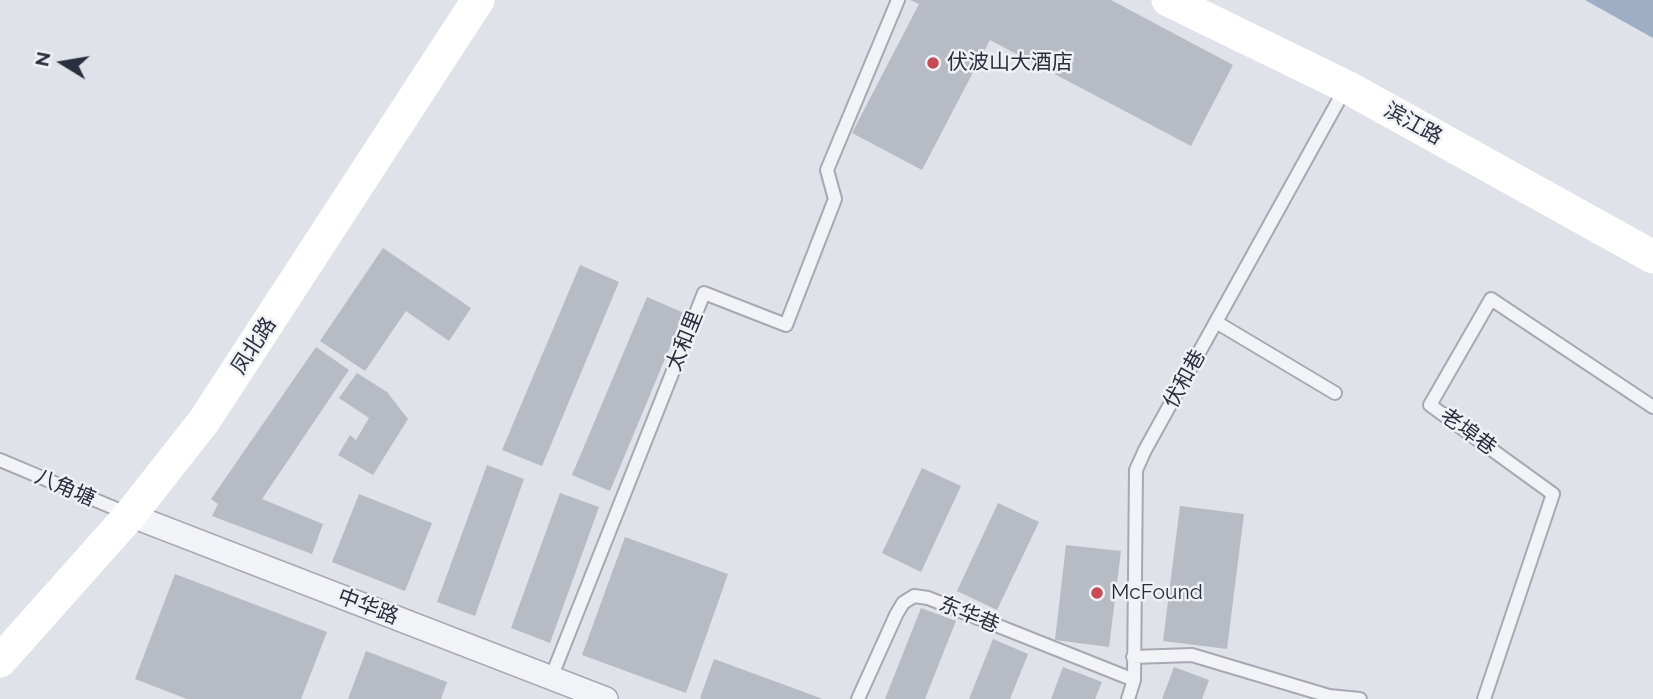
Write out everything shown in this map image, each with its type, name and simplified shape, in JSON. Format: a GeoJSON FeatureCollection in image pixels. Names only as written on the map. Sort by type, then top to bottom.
{"type":"FeatureCollection","features":[{"type":"Feature","properties":{"kind":"main road","name":"滨江路"},"geometry":{"type":"LineString","coordinates":[[1168,0],[1347,87],[1653,257]]}},
{"type":"Feature","properties":{"kind":"main road","name":"凤北路"},"geometry":{"type":"LineString","coordinates":[[0,661],[130,515],[204,421],[473,2]]}},
{"type":"Feature","properties":{"kind":"street","name":"中华路"},"geometry":{"type":"LineString","coordinates":[[130,515],[606,699]]}},
{"type":"Feature","properties":{"kind":"lane","name":"太和里"},"geometry":{"type":"LineString","coordinates":[[551,678],[704,293],[786,324],[835,199],[827,170],[898,0]]}},
{"type":"Feature","properties":{"kind":"lane","name":"伏和巷"},"geometry":{"type":"LineString","coordinates":[[1128,699],[1134,680],[1136,470],[1347,87]]}},
{"type":"Feature","properties":{"kind":"lane","name":"老埠巷"},"geometry":{"type":"LineString","coordinates":[[1484,699],[1553,494],[1430,405],[1491,299],[1653,407]]}},
{"type":"Feature","properties":{"kind":"lane"},"geometry":{"type":"LineString","coordinates":[[1216,322],[1335,393]]}},
{"type":"Feature","properties":{"kind":"lane","name":"八角塘"},"geometry":{"type":"LineString","coordinates":[[0,460],[130,515]]}},
{"type":"Feature","properties":{"kind":"lane","name":"东华巷"},"geometry":{"type":"LineString","coordinates":[[858,699],[896,615],[904,603],[914,596],[928,598],[1134,680]]}},
{"type":"Feature","properties":{"kind":"lane"},"geometry":{"type":"LineString","coordinates":[[1133,657],[1192,655],[1329,696],[1360,699]]}},
{"type":"Feature","properties":{"kind":"water"},"geometry":{"type":"Polygon","coordinates":[[[1585,0],[1653,0],[1653,38],[1585,0]]]}},
{"type":"Feature","properties":{"kind":"building","name":"伏波山大酒店"},"geometry":{"type":"Polygon","coordinates":[[[910,0],[1111,0],[1233,65],[1191,146],[990,40],[922,170],[852,133],[919,4],[910,0]]]}},
{"type":"Feature","properties":{"kind":"building"},"geometry":{"type":"Polygon","coordinates":[[[383,248],[471,308],[449,341],[406,311],[365,371],[320,341],[383,248]]]}},
{"type":"Feature","properties":{"kind":"building"},"geometry":{"type":"Polygon","coordinates":[[[580,265],[619,282],[542,466],[502,450],[580,265]]]}},
{"type":"Feature","properties":{"kind":"building"},"geometry":{"type":"Polygon","coordinates":[[[647,297],[684,313],[610,491],[572,475],[647,297]]]}},
{"type":"Feature","properties":{"kind":"building"},"geometry":{"type":"Polygon","coordinates":[[[316,347],[349,370],[262,499],[323,524],[312,554],[212,516],[218,504],[211,499],[316,347]]]}},
{"type":"Feature","properties":{"kind":"building"},"geometry":{"type":"Polygon","coordinates":[[[357,373],[387,392],[408,419],[373,475],[338,455],[350,435],[356,440],[369,418],[339,398],[357,373]]]}},
{"type":"Feature","properties":{"kind":"building"},"geometry":{"type":"Polygon","coordinates":[[[487,465],[524,479],[475,616],[437,602],[487,465]]]}},
{"type":"Feature","properties":{"kind":"building"},"geometry":{"type":"Polygon","coordinates":[[[922,468],[961,486],[921,572],[882,553],[922,468]]]}},
{"type":"Feature","properties":{"kind":"building"},"geometry":{"type":"Polygon","coordinates":[[[560,493],[599,507],[550,643],[511,628],[560,493]]]}},
{"type":"Feature","properties":{"kind":"building"},"geometry":{"type":"Polygon","coordinates":[[[359,494],[432,523],[405,591],[332,562],[359,494]]]}},
{"type":"Feature","properties":{"kind":"building"},"geometry":{"type":"Polygon","coordinates":[[[998,503],[1039,522],[997,610],[957,591],[998,503]]]}},
{"type":"Feature","properties":{"kind":"building"},"geometry":{"type":"Polygon","coordinates":[[[1180,506],[1244,514],[1227,649],[1163,641],[1180,506]]]}},
{"type":"Feature","properties":{"kind":"building"},"geometry":{"type":"Polygon","coordinates":[[[625,537],[728,574],[686,693],[582,655],[625,537]]]}},
{"type":"Feature","properties":{"kind":"building"},"geometry":{"type":"Polygon","coordinates":[[[1066,545],[1121,551],[1109,647],[1055,640],[1066,545]]]}},
{"type":"Feature","properties":{"kind":"building"},"geometry":{"type":"Polygon","coordinates":[[[175,574],[327,632],[301,699],[187,699],[135,679],[175,574]]]}},
{"type":"Feature","properties":{"kind":"building"},"geometry":{"type":"Polygon","coordinates":[[[921,608],[956,621],[925,699],[885,699],[921,608]]]}},
{"type":"Feature","properties":{"kind":"building"},"geometry":{"type":"Polygon","coordinates":[[[993,639],[1028,654],[1010,699],[969,699],[993,639]]]}},
{"type":"Feature","properties":{"kind":"building"},"geometry":{"type":"Polygon","coordinates":[[[366,651],[447,682],[441,699],[348,699],[366,651]]]}},
{"type":"Feature","properties":{"kind":"building"},"geometry":{"type":"Polygon","coordinates":[[[714,659],[823,699],[702,699],[700,698],[714,659]]]}},
{"type":"Feature","properties":{"kind":"building"},"geometry":{"type":"Polygon","coordinates":[[[1063,667],[1102,682],[1095,699],[1051,699],[1063,667]]]}},
{"type":"Feature","properties":{"kind":"building"},"geometry":{"type":"Polygon","coordinates":[[[1174,667],[1209,680],[1202,699],[1162,699],[1174,667]]]}},
{"type":"Feature","properties":{"kind":"place","name":"伏波山大酒店"},"geometry":{"type":"Point","coordinates":[933,63]}},
{"type":"Feature","properties":{"kind":"place","name":"McFound"},"geometry":{"type":"Point","coordinates":[1097,593]}}]}
